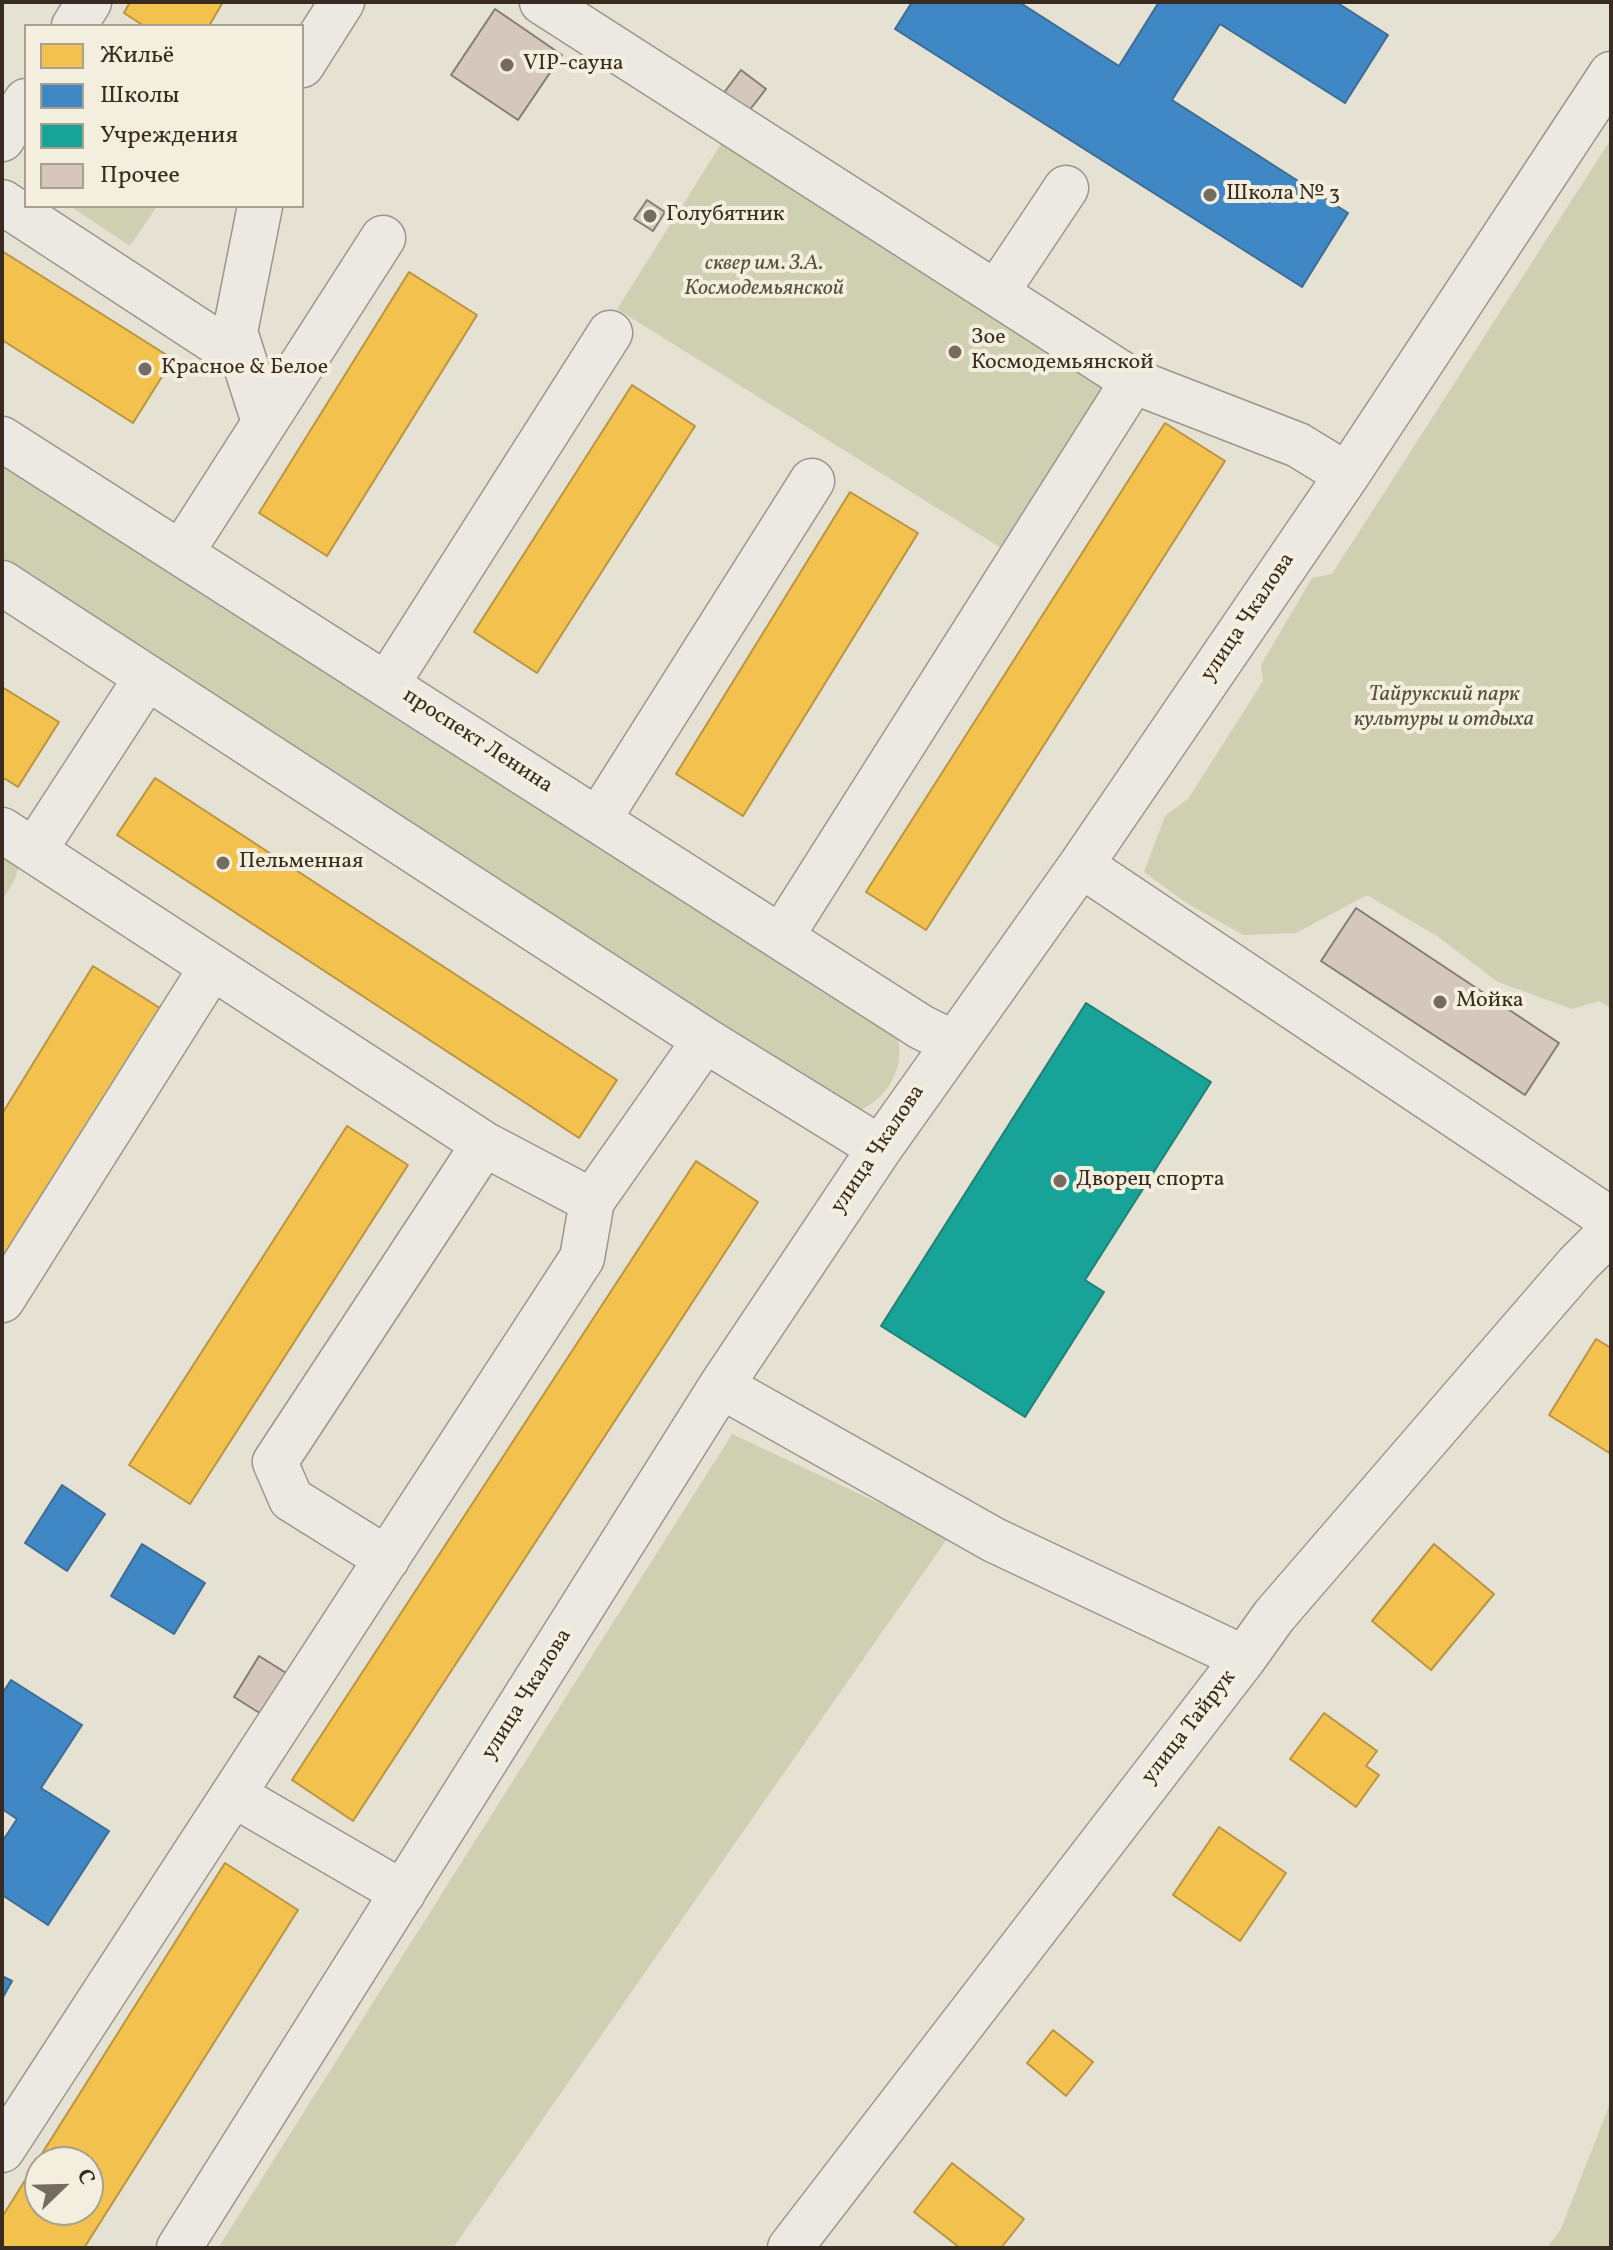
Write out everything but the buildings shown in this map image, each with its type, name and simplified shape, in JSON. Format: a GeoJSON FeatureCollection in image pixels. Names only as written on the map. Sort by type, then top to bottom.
{"type":"FeatureCollection","features":[{"type":"Feature","properties":{"kind":"street"},"geometry":{"type":"LineString","coordinates":[[75,24],[89,2]]}},
{"type":"Feature","properties":{"kind":"street"},"geometry":{"type":"LineString","coordinates":[[304,62],[342,2]]}},
{"type":"Feature","properties":{"kind":"street"},"geometry":{"type":"LineString","coordinates":[[542,2],[1133,381],[1298,445],[1347,475]]}},
{"type":"Feature","properties":{"kind":"street","name":"улица Чкалова"},"geometry":{"type":"LineString","coordinates":[[179,2248],[721,1386],[880,1148],[1081,865],[1347,475],[1611,74]]}},
{"type":"Feature","properties":{"kind":"street"},"geometry":{"type":"LineString","coordinates":[[2,139],[24,104]]}},
{"type":"Feature","properties":{"kind":"street"},"geometry":{"type":"LineString","coordinates":[[996,293],[1066,188]]}},
{"type":"Feature","properties":{"kind":"street"},"geometry":{"type":"LineString","coordinates":[[2,202],[216,342],[235,332]]}},
{"type":"Feature","properties":{"kind":"street"},"geometry":{"type":"LineString","coordinates":[[260,208],[235,332],[264,422]]}},
{"type":"Feature","properties":{"kind":"street"},"geometry":{"type":"LineString","coordinates":[[181,553],[383,238]]}},
{"type":"Feature","properties":{"kind":"street"},"geometry":{"type":"LineString","coordinates":[[387,684],[610,333]]}},
{"type":"Feature","properties":{"kind":"street"},"geometry":{"type":"LineString","coordinates":[[781,937],[1133,381]]}},
{"type":"Feature","properties":{"kind":"street","name":"проспект Ленина"},"geometry":{"type":"LineString","coordinates":[[2,439],[921,1027],[953,1043]]}},
{"type":"Feature","properties":{"kind":"street"},"geometry":{"type":"LineString","coordinates":[[598,820],[812,481]]}},
{"type":"Feature","properties":{"kind":"street"},"geometry":{"type":"LineString","coordinates":[[2,583],[705,1040],[880,1148]]}},
{"type":"Feature","properties":{"kind":"street"},"geometry":{"type":"LineString","coordinates":[[147,677],[18,841],[484,1144],[592,1201]]}},
{"type":"Feature","properties":{"kind":"street"},"geometry":{"type":"LineString","coordinates":[[1081,865],[1611,1223]]}},
{"type":"Feature","properties":{"kind":"street"},"geometry":{"type":"LineString","coordinates":[[2,1300],[212,967]]}},
{"type":"Feature","properties":{"kind":"street"},"geometry":{"type":"LineString","coordinates":[[2,2150],[582,1258],[592,1201],[705,1040]]}},
{"type":"Feature","properties":{"kind":"street"},"geometry":{"type":"LineString","coordinates":[[387,1559],[291,1499],[275,1462],[484,1144]]}},
{"type":"Feature","properties":{"kind":"street","name":"улица Тайрук"},"geometry":{"type":"LineString","coordinates":[[790,2248],[1274,1616],[1578,1264],[1605,1237],[1611,1223]]}},
{"type":"Feature","properties":{"kind":"street"},"geometry":{"type":"LineString","coordinates":[[721,1386],[994,1540],[1244,1658]]}},
{"type":"Feature","properties":{"kind":"street"},"geometry":{"type":"LineString","coordinates":[[234,1795],[403,1893]]}},
{"type":"Feature","properties":{"kind":"green space","name":"сквер им. З.А. Космодемьянской"},"geometry":{"type":"Polygon","coordinates":[[[728,133],[1114,377],[1003,549],[617,309],[728,133]]]}},
{"type":"Feature","properties":{"kind":"green space","name":"Тайрукский парк культуры и отдыха"},"geometry":{"type":"Polygon","coordinates":[[[1611,139],[1611,1008],[1599,1001],[1572,1009],[1498,982],[1437,936],[1367,895],[1296,933],[1243,935],[1185,902],[1144,872],[1165,816],[1188,799],[1263,681],[1261,665],[1312,578],[1332,574],[1611,139]]]}},
{"type":"Feature","properties":{"kind":"green space"},"geometry":{"type":"Polygon","coordinates":[[[73,208],[156,208],[130,246],[73,208]]]}},
{"type":"Feature","properties":{"kind":"green space"},"geometry":{"type":"Polygon","coordinates":[[[2,459],[895,1033],[899,1058],[890,1084],[872,1104],[847,1112],[2,565],[2,459]]]}},
{"type":"Feature","properties":{"kind":"green space"},"geometry":{"type":"Polygon","coordinates":[[[2,849],[20,862],[15,879],[2,901],[2,849]]]}},
{"type":"Feature","properties":{"kind":"green space"},"geometry":{"type":"Polygon","coordinates":[[[732,1434],[949,1536],[453,2248],[218,2248],[732,1434]]]}},
{"type":"Feature","properties":{"kind":"green space"},"geometry":{"type":"Polygon","coordinates":[[[1611,2101],[1611,2248],[1547,2248],[1561,2229],[1611,2101]]]}},
{"type":"Feature","properties":{"kind":"place","name":"VIP-сауна"},"geometry":{"type":"Point","coordinates":[507,65]}},
{"type":"Feature","properties":{"kind":"place","name":"Школа № 3"},"geometry":{"type":"Point","coordinates":[1210,195]}},
{"type":"Feature","properties":{"kind":"place","name":"Голубятник"},"geometry":{"type":"Point","coordinates":[650,216]}},
{"type":"Feature","properties":{"kind":"place","name":"Зое Космодемьянской"},"geometry":{"type":"Point","coordinates":[955,352]}},
{"type":"Feature","properties":{"kind":"place","name":"Красное & Белое"},"geometry":{"type":"Point","coordinates":[145,369]}},
{"type":"Feature","properties":{"kind":"place","name":"Пельменная"},"geometry":{"type":"Point","coordinates":[223,863]}},
{"type":"Feature","properties":{"kind":"place","name":"Мойка"},"geometry":{"type":"Point","coordinates":[1440,1002]}},
{"type":"Feature","properties":{"kind":"place","name":"Дворец спорта"},"geometry":{"type":"Point","coordinates":[1060,1181]}}]}
